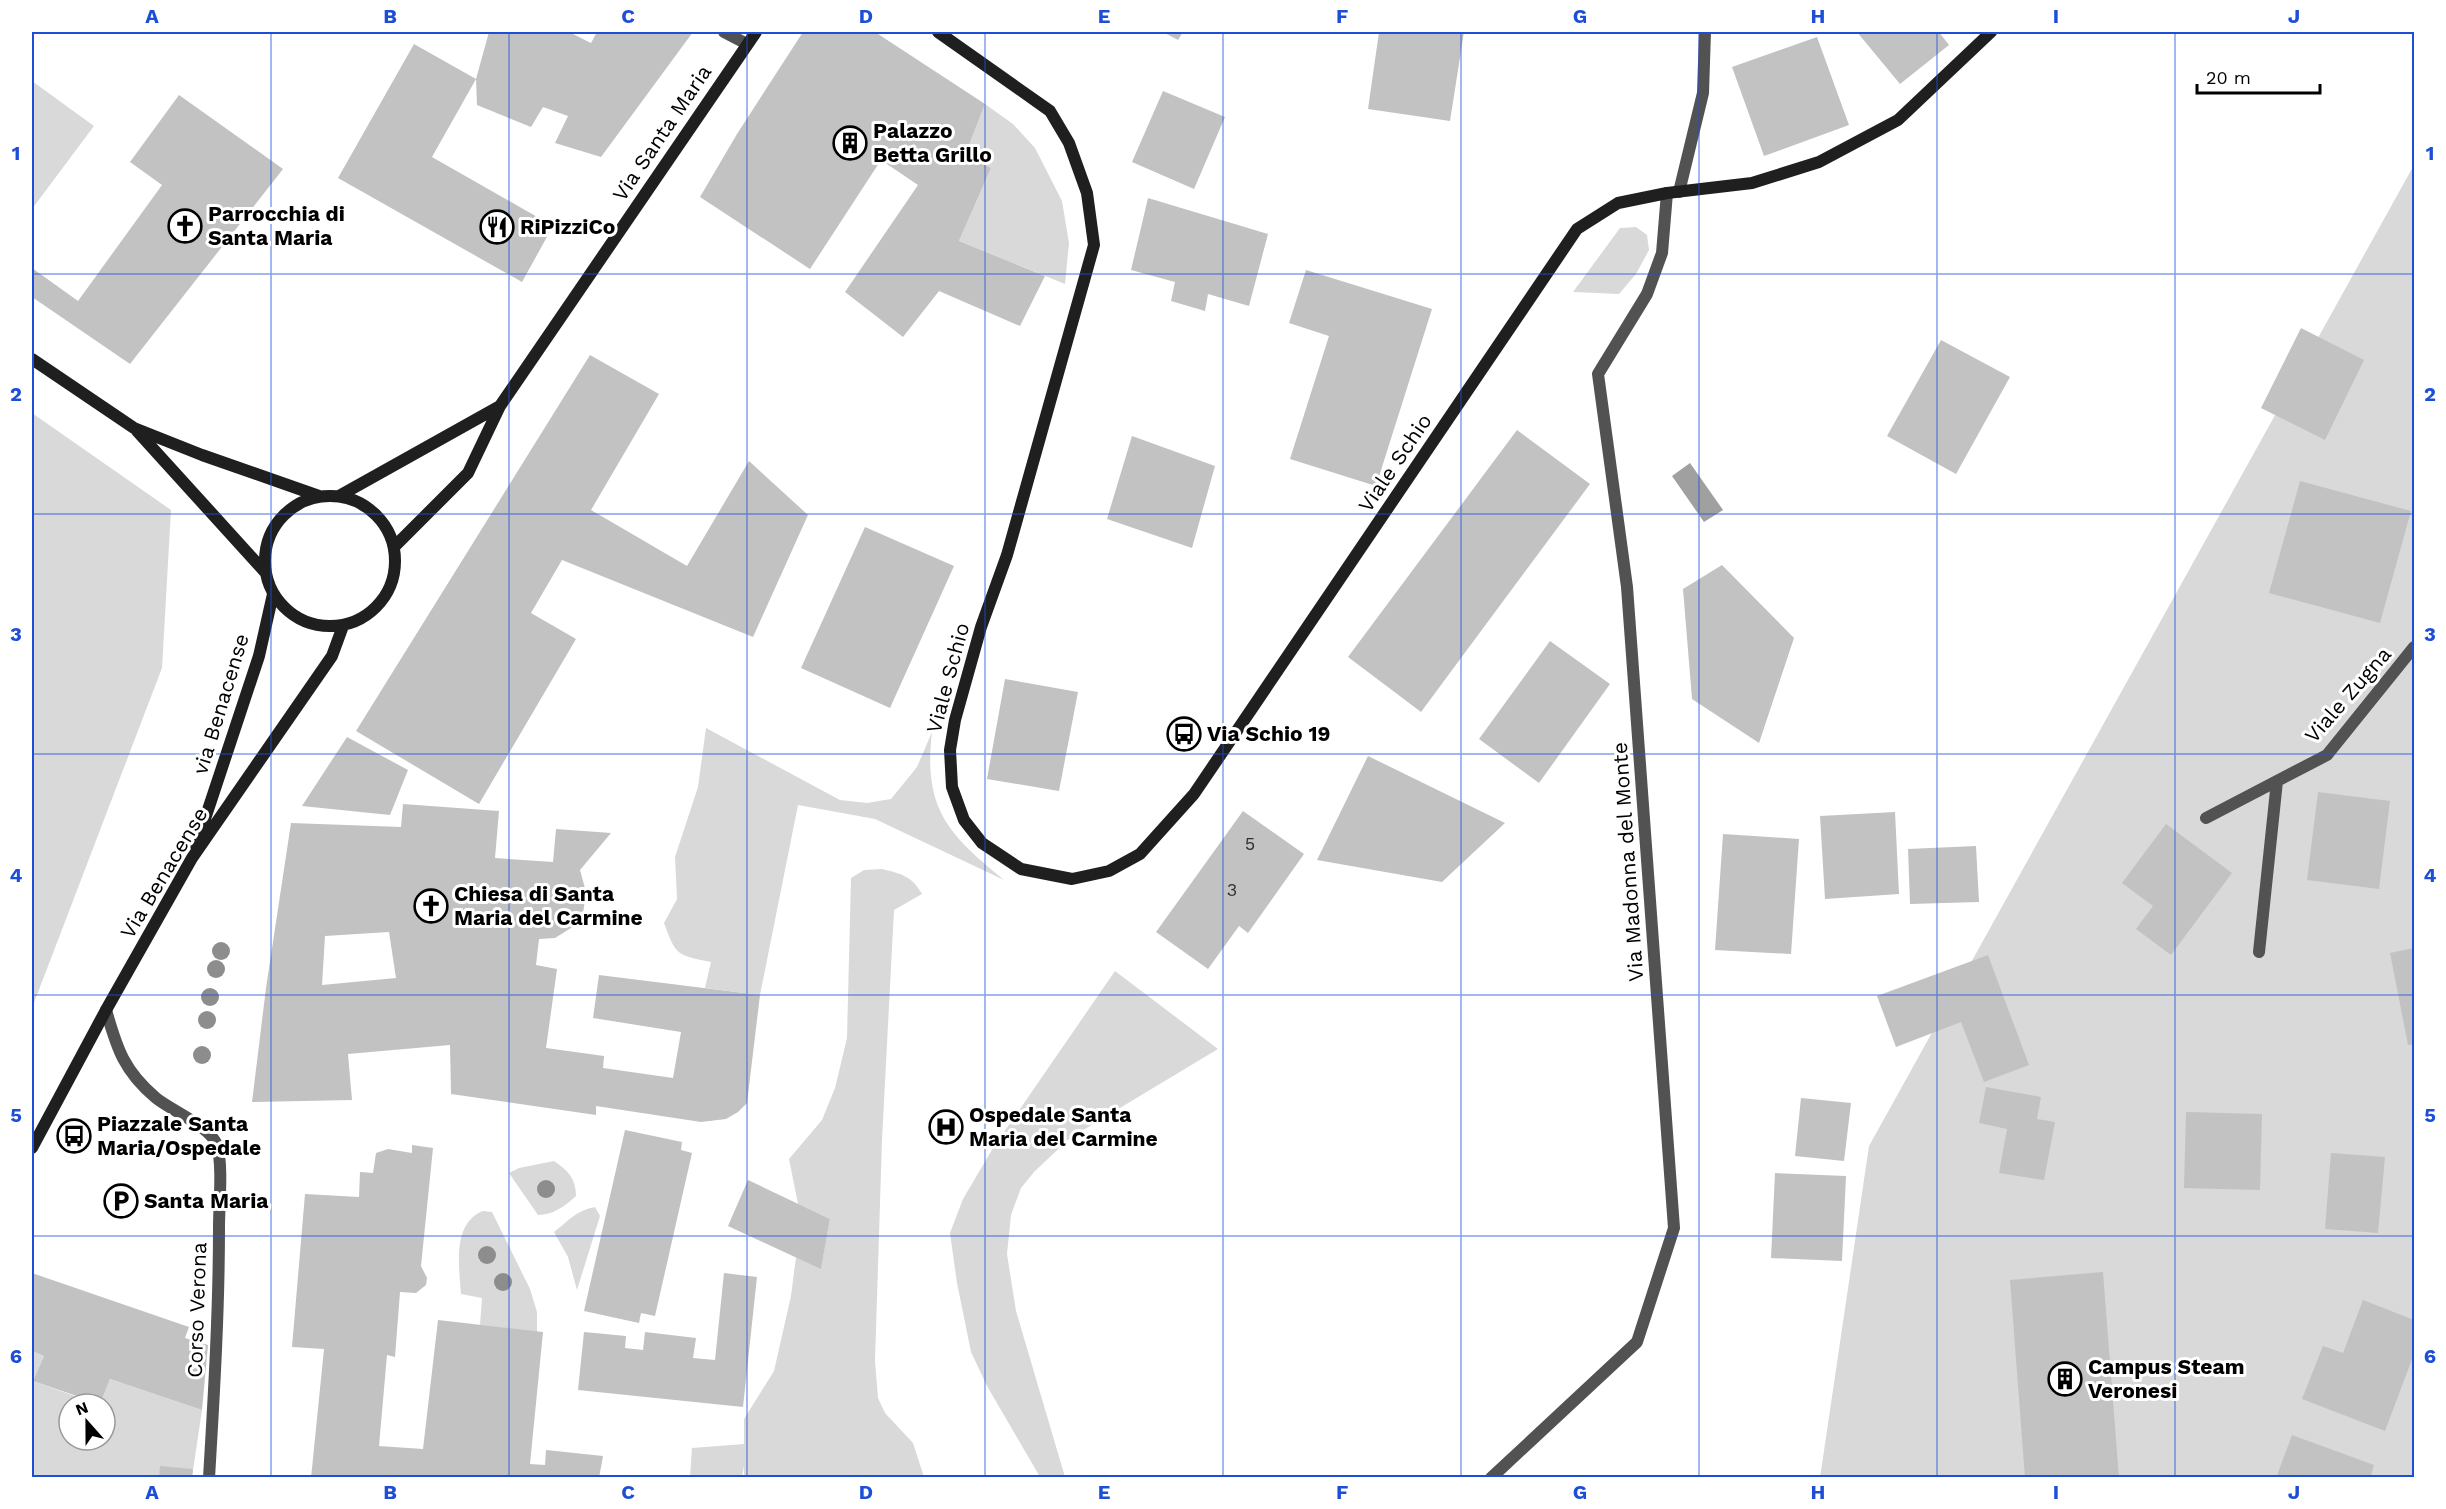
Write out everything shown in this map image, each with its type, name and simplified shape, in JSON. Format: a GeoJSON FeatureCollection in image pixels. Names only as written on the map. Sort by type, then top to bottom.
{"type":"FeatureCollection","features":[{"type":"Feature","properties":{"kind":"main road","name":"Via Santa Maria"},"geometry":{"type":"LineString","coordinates":[[394,547],[468,473],[500,406],[756,32]]}},
{"type":"Feature","properties":{"kind":"main road","name":"Viale Schio"},"geometry":{"type":"LineString","coordinates":[[938,32],[1050,111],[1069,143],[1088,193],[1094,245],[1007,555],[981,627],[955,720],[950,750],[952,787],[964,820],[982,843],[1021,869],[1072,879],[1109,871],[1140,854],[1194,794],[1577,229],[1618,203],[1673,192]]}},
{"type":"Feature","properties":{"kind":"main road"},"geometry":{"type":"LineString","coordinates":[[1673,192],[1752,183],[1819,162],[1898,120],[1991,32]]}},
{"type":"Feature","properties":{"kind":"main road"},"geometry":{"type":"LineString","coordinates":[[32,359],[134,428],[202,455],[319,496],[339,496],[358,501],[375,513],[387,529],[394,547],[396,568],[390,588],[379,605],[363,618],[343,626],[323,627],[303,621],[286,610],[273,594],[265,573],[265,551],[271,532],[283,515],[300,503],[319,496]]}},
{"type":"Feature","properties":{"kind":"main road","name":"Via Santa Maria"},"geometry":{"type":"LineString","coordinates":[[339,496],[500,406]]}},
{"type":"Feature","properties":{"kind":"main road"},"geometry":{"type":"LineString","coordinates":[[134,428],[265,573]]}},
{"type":"Feature","properties":{"kind":"main road","name":"via Benacense"},"geometry":{"type":"LineString","coordinates":[[192,858],[259,656],[273,594]]}},
{"type":"Feature","properties":{"kind":"main road","name":"Via Benacense"},"geometry":{"type":"LineString","coordinates":[[32,1148],[106,1010],[192,858],[332,656],[343,626]]}},
{"type":"Feature","properties":{"kind":"street"},"geometry":{"type":"LineString","coordinates":[[724,32],[747,44]]}},
{"type":"Feature","properties":{"kind":"street","name":"Via Madonna del Monte"},"geometry":{"type":"LineString","coordinates":[[1491,1478],[1637,1342],[1674,1228],[1627,587],[1598,374],[1647,294],[1662,253],[1673,192],[1703,93],[1705,32]]}},
{"type":"Feature","properties":{"kind":"street","name":"Viale Zugna"},"geometry":{"type":"LineString","coordinates":[[2206,818],[2328,755],[2415,647]]}},
{"type":"Feature","properties":{"kind":"street"},"geometry":{"type":"LineString","coordinates":[[2259,952],[2277,781]]}},
{"type":"Feature","properties":{"kind":"street","name":"Corso Verona"},"geometry":{"type":"LineString","coordinates":[[106,1010],[117,1049],[133,1075],[157,1099],[202,1128],[217,1144],[220,1173],[218,1321],[209,1478]]}},
{"type":"Feature","properties":{"kind":"shaded area"},"geometry":{"type":"Polygon","coordinates":[[[32,81],[94,126],[32,209],[32,81]]]}},
{"type":"Feature","properties":{"kind":"shaded area"},"geometry":{"type":"Polygon","coordinates":[[[985,104],[1013,124],[1035,148],[1062,201],[1069,243],[1065,284],[959,241],[991,168],[966,153],[985,104]]]}},
{"type":"Feature","properties":{"kind":"shaded area"},"geometry":{"type":"Polygon","coordinates":[[[2414,165],[2414,1477],[1820,1478],[1869,1146],[2414,165]]]}},
{"type":"Feature","properties":{"kind":"shaded area"},"geometry":{"type":"Polygon","coordinates":[[[1636,227],[1647,235],[1649,250],[1636,274],[1619,294],[1573,292],[1620,228],[1636,227]]]}},
{"type":"Feature","properties":{"kind":"shaded area"},"geometry":{"type":"Polygon","coordinates":[[[32,413],[171,510],[162,668],[32,1008],[32,413]]]}},
{"type":"Feature","properties":{"kind":"shaded area"},"geometry":{"type":"Polygon","coordinates":[[[1690,463],[1723,510],[1704,522],[1672,476],[1690,463]]]}},
{"type":"Feature","properties":{"kind":"shaded area"},"geometry":{"type":"Polygon","coordinates":[[[706,728],[840,800],[867,803],[891,799],[917,767],[932,732],[930,759],[932,781],[936,801],[944,818],[968,848],[1004,880],[875,819],[798,805],[760,995],[705,988],[711,962],[691,958],[679,952],[664,923],[677,899],[675,857],[698,787],[706,728]]]}},
{"type":"Feature","properties":{"kind":"shaded area"},"geometry":{"type":"Polygon","coordinates":[[[882,869],[906,877],[922,894],[894,910],[882,1140],[875,1361],[878,1398],[885,1413],[913,1443],[924,1477],[744,1477],[744,1466],[742,1477],[690,1478],[692,1448],[744,1444],[744,1419],[774,1371],[791,1296],[796,1257],[821,1268],[830,1219],[798,1204],[789,1159],[822,1120],[835,1088],[847,1038],[851,878],[864,870],[882,869]]]}},
{"type":"Feature","properties":{"kind":"shaded area"},"geometry":{"type":"Polygon","coordinates":[[[1115,971],[1218,1049],[1070,1138],[1034,1172],[1021,1188],[1011,1215],[1007,1254],[1016,1311],[1065,1477],[1040,1477],[987,1386],[971,1352],[950,1233],[963,1199],[993,1148],[1115,971]]]}},
{"type":"Feature","properties":{"kind":"shaded area"},"geometry":{"type":"Polygon","coordinates":[[[554,1161],[570,1176],[575,1185],[576,1196],[558,1209],[538,1215],[509,1173],[519,1168],[554,1161]]]}},
{"type":"Feature","properties":{"kind":"shaded area"},"geometry":{"type":"Polygon","coordinates":[[[595,1207],[600,1216],[577,1290],[568,1257],[554,1232],[578,1213],[595,1207]]]}},
{"type":"Feature","properties":{"kind":"shaded area"},"geometry":{"type":"Polygon","coordinates":[[[483,1211],[492,1212],[530,1289],[537,1312],[537,1332],[480,1325],[482,1298],[461,1294],[459,1259],[462,1235],[466,1225],[473,1217],[483,1211]]]}},
{"type":"Feature","properties":{"kind":"shaded area"},"geometry":{"type":"Polygon","coordinates":[[[32,1351],[44,1356],[33,1381],[64,1392],[57,1392],[57,1452],[117,1452],[117,1392],[105,1392],[110,1379],[202,1410],[192,1477],[32,1477],[32,1351]]]}},
{"type":"Feature","properties":{"kind":"building"},"geometry":{"type":"Polygon","coordinates":[[[489,32],[569,32],[591,43],[597,32],[693,32],[601,157],[555,143],[568,116],[543,107],[531,127],[477,105],[476,79],[489,32]]]}},
{"type":"Feature","properties":{"kind":"building","name":"Palazzo Betta Grillo"},"geometry":{"type":"Polygon","coordinates":[[[803,32],[875,32],[985,104],[966,153],[991,168],[959,241],[1045,276],[1020,326],[939,291],[903,337],[845,292],[918,185],[881,160],[810,269],[700,197],[737,134],[803,32]]]}},
{"type":"Feature","properties":{"kind":"building"},"geometry":{"type":"Polygon","coordinates":[[[1163,32],[1183,32],[1178,40],[1163,32]]]}},
{"type":"Feature","properties":{"kind":"building"},"geometry":{"type":"Polygon","coordinates":[[[1379,32],[1464,32],[1450,121],[1368,109],[1379,32]]]}},
{"type":"Feature","properties":{"kind":"building"},"geometry":{"type":"Polygon","coordinates":[[[1857,32],[1939,32],[1949,45],[1900,84],[1857,32]]]}},
{"type":"Feature","properties":{"kind":"building"},"geometry":{"type":"Polygon","coordinates":[[[1817,37],[1849,125],[1764,156],[1732,67],[1817,37]]]}},
{"type":"Feature","properties":{"kind":"building"},"geometry":{"type":"Polygon","coordinates":[[[414,44],[476,79],[432,157],[553,226],[522,282],[338,178],[414,44]]]}},
{"type":"Feature","properties":{"kind":"building"},"geometry":{"type":"Polygon","coordinates":[[[1163,91],[1225,117],[1194,189],[1132,162],[1163,91]]]}},
{"type":"Feature","properties":{"kind":"building","name":"Parrocchia di Santa Maria"},"geometry":{"type":"Polygon","coordinates":[[[179,95],[283,169],[130,364],[32,297],[32,268],[78,301],[162,185],[130,162],[179,95]]]}},
{"type":"Feature","properties":{"kind":"building"},"geometry":{"type":"Polygon","coordinates":[[[1148,198],[1268,234],[1249,306],[1208,294],[1205,311],[1171,301],[1175,282],[1131,270],[1148,198]]]}},
{"type":"Feature","properties":{"kind":"building"},"geometry":{"type":"Polygon","coordinates":[[[1306,270],[1432,309],[1376,486],[1290,459],[1329,336],[1289,323],[1306,270]]]}},
{"type":"Feature","properties":{"kind":"building"},"geometry":{"type":"Polygon","coordinates":[[[2301,328],[2364,360],[2325,440],[2261,408],[2301,328]]]}},
{"type":"Feature","properties":{"kind":"building"},"geometry":{"type":"Polygon","coordinates":[[[1941,340],[2010,377],[1956,474],[1887,436],[1941,340]]]}},
{"type":"Feature","properties":{"kind":"building"},"geometry":{"type":"Polygon","coordinates":[[[590,355],[659,394],[591,510],[687,566],[749,461],[808,515],[753,637],[562,560],[531,613],[576,639],[479,804],[356,731],[590,355]]]}},
{"type":"Feature","properties":{"kind":"building"},"geometry":{"type":"Polygon","coordinates":[[[1517,430],[1590,484],[1421,712],[1348,657],[1517,430]]]}},
{"type":"Feature","properties":{"kind":"building"},"geometry":{"type":"Polygon","coordinates":[[[1132,436],[1215,466],[1192,548],[1107,519],[1132,436]]]}},
{"type":"Feature","properties":{"kind":"building"},"geometry":{"type":"Polygon","coordinates":[[[2300,481],[2411,511],[2380,623],[2269,593],[2300,481]]]}},
{"type":"Feature","properties":{"kind":"building"},"geometry":{"type":"Polygon","coordinates":[[[865,527],[954,566],[890,708],[801,668],[865,527]]]}},
{"type":"Feature","properties":{"kind":"building"},"geometry":{"type":"Polygon","coordinates":[[[1722,565],[1794,638],[1759,743],[1692,699],[1683,589],[1722,565]]]}},
{"type":"Feature","properties":{"kind":"building"},"geometry":{"type":"Polygon","coordinates":[[[1550,641],[1610,684],[1539,783],[1479,739],[1550,641]]]}},
{"type":"Feature","properties":{"kind":"building"},"geometry":{"type":"Polygon","coordinates":[[[1005,679],[1078,692],[1059,791],[987,779],[1005,679]]]}},
{"type":"Feature","properties":{"kind":"building"},"geometry":{"type":"Polygon","coordinates":[[[347,737],[408,770],[390,815],[302,806],[347,737]]]}},
{"type":"Feature","properties":{"kind":"building"},"geometry":{"type":"Polygon","coordinates":[[[1368,756],[1505,823],[1442,882],[1317,860],[1368,756]]]}},
{"type":"Feature","properties":{"kind":"building"},"geometry":{"type":"Polygon","coordinates":[[[2318,792],[2390,801],[2379,889],[2307,880],[2318,792]]]}},
{"type":"Feature","properties":{"kind":"building"},"geometry":{"type":"Polygon","coordinates":[[[403,804],[499,811],[495,858],[553,862],[556,829],[611,833],[580,870],[586,892],[582,921],[555,938],[539,939],[536,965],[557,969],[546,1048],[604,1056],[603,1068],[673,1078],[681,1032],[593,1018],[599,975],[760,995],[747,1103],[726,1119],[701,1122],[596,1106],[596,1115],[451,1094],[450,1045],[348,1054],[352,1100],[252,1102],[266,988],[291,823],[401,827],[403,804]],[[389,932],[325,936],[322,985],[396,978],[389,932]]]}},
{"type":"Feature","properties":{"kind":"building"},"geometry":{"type":"Polygon","coordinates":[[[1243,811],[1304,854],[1248,933],[1239,926],[1208,969],[1156,932],[1243,811]]]}},
{"type":"Feature","properties":{"kind":"building"},"geometry":{"type":"Polygon","coordinates":[[[1895,812],[1899,894],[1825,899],[1820,816],[1895,812]]]}},
{"type":"Feature","properties":{"kind":"building"},"geometry":{"type":"Polygon","coordinates":[[[2166,824],[2232,873],[2171,955],[2136,929],[2153,906],[2122,883],[2166,824]]]}},
{"type":"Feature","properties":{"kind":"building"},"geometry":{"type":"Polygon","coordinates":[[[1723,834],[1799,839],[1791,954],[1715,950],[1723,834]]]}},
{"type":"Feature","properties":{"kind":"building"},"geometry":{"type":"Polygon","coordinates":[[[1976,846],[1979,902],[1910,904],[1908,849],[1976,846]]]}},
{"type":"Feature","properties":{"kind":"building"},"geometry":{"type":"Polygon","coordinates":[[[2414,948],[2414,1044],[2408,1045],[2390,953],[2414,948]]]}},
{"type":"Feature","properties":{"kind":"building"},"geometry":{"type":"Polygon","coordinates":[[[1988,955],[2029,1065],[1984,1082],[1961,1022],[1896,1047],[1877,996],[1988,955]]]}},
{"type":"Feature","properties":{"kind":"building"},"geometry":{"type":"Polygon","coordinates":[[[1986,1087],[2041,1097],[2037,1119],[2055,1122],[2044,1180],[1999,1173],[2007,1129],[1979,1123],[1986,1087]]]}},
{"type":"Feature","properties":{"kind":"building"},"geometry":{"type":"Polygon","coordinates":[[[1801,1098],[1851,1103],[1844,1161],[1795,1156],[1801,1098]]]}},
{"type":"Feature","properties":{"kind":"building"},"geometry":{"type":"Polygon","coordinates":[[[2186,1112],[2262,1114],[2260,1190],[2184,1188],[2186,1112]]]}},
{"type":"Feature","properties":{"kind":"building"},"geometry":{"type":"Polygon","coordinates":[[[625,1130],[682,1142],[681,1150],[692,1153],[655,1316],[641,1313],[639,1323],[584,1311],[625,1130]]]}},
{"type":"Feature","properties":{"kind":"building"},"geometry":{"type":"Polygon","coordinates":[[[412,1145],[433,1148],[421,1266],[427,1278],[426,1285],[416,1293],[400,1292],[395,1357],[387,1355],[379,1446],[423,1449],[438,1320],[543,1332],[530,1464],[545,1465],[546,1450],[603,1456],[599,1478],[311,1478],[324,1349],[292,1347],[305,1194],[359,1197],[360,1172],[373,1173],[376,1153],[388,1149],[412,1153],[412,1145]]]}},
{"type":"Feature","properties":{"kind":"building"},"geometry":{"type":"Polygon","coordinates":[[[2331,1153],[2385,1157],[2378,1233],[2325,1229],[2331,1153]]]}},
{"type":"Feature","properties":{"kind":"building"},"geometry":{"type":"Polygon","coordinates":[[[1775,1173],[1846,1176],[1842,1261],[1771,1258],[1775,1173]]]}},
{"type":"Feature","properties":{"kind":"building"},"geometry":{"type":"Polygon","coordinates":[[[748,1180],[830,1219],[821,1269],[728,1226],[748,1180]]]}},
{"type":"Feature","properties":{"kind":"building","name":"Campus Steam Veronesi"},"geometry":{"type":"Polygon","coordinates":[[[2103,1272],[2119,1478],[2025,1478],[2010,1280],[2103,1272]]]}},
{"type":"Feature","properties":{"kind":"building"},"geometry":{"type":"Polygon","coordinates":[[[32,1273],[189,1327],[185,1338],[208,1345],[202,1410],[110,1379],[105,1392],[65,1392],[33,1381],[44,1356],[32,1351],[32,1273]]]}},
{"type":"Feature","properties":{"kind":"building"},"geometry":{"type":"Polygon","coordinates":[[[724,1273],[757,1277],[743,1407],[578,1390],[584,1332],[626,1336],[625,1348],[643,1350],[645,1332],[696,1338],[693,1358],[715,1360],[724,1273]]]}},
{"type":"Feature","properties":{"kind":"building"},"geometry":{"type":"Polygon","coordinates":[[[2363,1300],[2414,1320],[2414,1354],[2385,1431],[2302,1399],[2323,1346],[2343,1353],[2363,1300]]]}},
{"type":"Feature","properties":{"kind":"building"},"geometry":{"type":"Polygon","coordinates":[[[2292,1435],[2374,1465],[2370,1478],[2276,1478],[2292,1435]]]}},
{"type":"Feature","properties":{"kind":"building"},"geometry":{"type":"Polygon","coordinates":[[[160,1466],[193,1469],[192,1478],[159,1478],[160,1466]]]}},
{"type":"Feature","properties":{"kind":"place","name":"Palazzo Betta Grillo"},"geometry":{"type":"Point","coordinates":[850,143]}},
{"type":"Feature","properties":{"kind":"place","name":"Parrocchia di Santa Maria"},"geometry":{"type":"Point","coordinates":[185,226]}},
{"type":"Feature","properties":{"kind":"place","name":"RiPizziCo"},"geometry":{"type":"Point","coordinates":[497,227]}},
{"type":"Feature","properties":{"kind":"place","name":"Via Schio 19"},"geometry":{"type":"Point","coordinates":[1184,734]}},
{"type":"Feature","properties":{"kind":"place","name":"Chiesa di Santa Maria del Carmine"},"geometry":{"type":"Point","coordinates":[431,906]}},
{"type":"Feature","properties":{"kind":"place","name":"Ospedale Santa Maria del Carmine"},"geometry":{"type":"Point","coordinates":[946,1127]}},
{"type":"Feature","properties":{"kind":"place","name":"Piazzale Santa Maria/Ospedale"},"geometry":{"type":"Point","coordinates":[74,1136]}},
{"type":"Feature","properties":{"kind":"place","name":"Santa Maria"},"geometry":{"type":"Point","coordinates":[121,1201]}},
{"type":"Feature","properties":{"kind":"place","name":"Campus Steam Veronesi"},"geometry":{"type":"Point","coordinates":[2065,1379]}}]}
